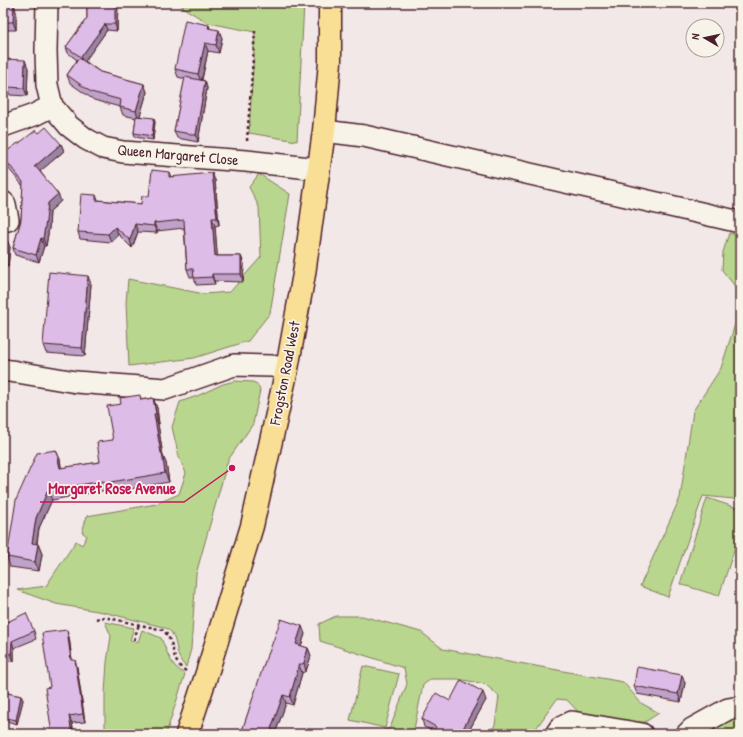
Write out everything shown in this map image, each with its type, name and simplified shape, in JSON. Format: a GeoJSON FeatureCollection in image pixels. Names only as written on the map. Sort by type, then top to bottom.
{"type":"FeatureCollection","features":[{"type":"Feature","properties":{"kind":"main road","name":"Frogston Road West"},"geometry":{"type":"LineString","coordinates":[[187,734],[252,526],[287,369],[304,274],[324,131],[330,62],[330,3]]}},
{"type":"Feature","properties":{"kind":"street","name":"Queen Margaret Close"},"geometry":{"type":"LineString","coordinates":[[47,3],[47,85],[52,106],[69,126],[86,139],[103,148],[124,152],[246,161],[319,169]]}},
{"type":"Feature","properties":{"kind":"street"},"geometry":{"type":"LineString","coordinates":[[3,126],[34,115],[52,106]]}},
{"type":"Feature","properties":{"kind":"street"},"geometry":{"type":"LineString","coordinates":[[324,131],[364,136],[740,222]]}},
{"type":"Feature","properties":{"kind":"street"},"geometry":{"type":"LineString","coordinates":[[3,370],[76,382],[165,389],[234,365],[272,366],[287,369]]}},
{"type":"Feature","properties":{"kind":"street"},"geometry":{"type":"LineString","coordinates":[[689,731],[728,709],[740,706]]}},
{"type":"Feature","properties":{"kind":"street"},"geometry":{"type":"LineString","coordinates":[[556,734],[560,728],[572,722],[642,734]]}},
{"type":"Feature","properties":{"kind":"path"},"geometry":{"type":"LineString","coordinates":[[246,161],[255,32]]}},
{"type":"Feature","properties":{"kind":"path"},"geometry":{"type":"LineString","coordinates":[[96,619],[104,617],[163,630],[169,637],[175,661],[180,668],[188,672],[191,665],[208,670]]}},
{"type":"Feature","properties":{"kind":"path"},"geometry":{"type":"LineString","coordinates":[[134,640],[139,624]]}},
{"type":"Feature","properties":{"kind":"green space"},"geometry":{"type":"Polygon","coordinates":[[[183,3],[304,3],[297,141],[249,133],[255,32],[208,23],[182,7],[183,3]]]}},
{"type":"Feature","properties":{"kind":"green space"},"geometry":{"type":"Polygon","coordinates":[[[259,174],[290,194],[270,313],[248,341],[194,358],[129,366],[126,303],[128,279],[204,294],[230,292],[261,257],[259,207],[249,187],[259,174]]]}},
{"type":"Feature","properties":{"kind":"green space"},"geometry":{"type":"Polygon","coordinates":[[[729,233],[740,236],[740,301],[734,285],[722,270],[723,252],[729,233]]]}},
{"type":"Feature","properties":{"kind":"green space"},"geometry":{"type":"Polygon","coordinates":[[[740,301],[740,501],[703,496],[668,597],[640,586],[680,498],[693,411],[721,368],[737,318],[740,301]]]}},
{"type":"Feature","properties":{"kind":"green space"},"geometry":{"type":"Polygon","coordinates":[[[235,381],[253,382],[257,384],[260,390],[253,424],[228,460],[196,574],[191,649],[186,667],[180,659],[171,632],[163,627],[103,612],[56,604],[17,590],[46,586],[76,541],[82,545],[87,536],[82,532],[87,516],[156,504],[179,494],[186,473],[179,457],[172,427],[180,402],[223,384],[235,381]]]}},
{"type":"Feature","properties":{"kind":"green space"},"geometry":{"type":"Polygon","coordinates":[[[707,498],[740,509],[740,532],[719,596],[680,584],[707,498]]]}},
{"type":"Feature","properties":{"kind":"green space"},"geometry":{"type":"Polygon","coordinates":[[[336,616],[362,616],[421,632],[443,649],[623,682],[641,703],[659,713],[645,722],[605,723],[586,720],[567,700],[557,699],[532,734],[488,734],[495,725],[499,696],[485,684],[458,679],[431,679],[423,685],[413,734],[374,734],[390,728],[407,684],[404,668],[320,641],[319,624],[336,616]]]}},
{"type":"Feature","properties":{"kind":"green space"},"geometry":{"type":"Polygon","coordinates":[[[105,622],[134,628],[130,640],[138,642],[142,630],[161,638],[173,663],[185,674],[166,734],[105,734],[105,693],[107,662],[111,636],[105,622]]]}},
{"type":"Feature","properties":{"kind":"green space"},"geometry":{"type":"Polygon","coordinates":[[[363,666],[399,674],[385,728],[350,720],[363,666]]]}},
{"type":"Feature","properties":{"kind":"green space"},"geometry":{"type":"Polygon","coordinates":[[[740,717],[740,734],[704,734],[714,726],[740,717]]]}},
{"type":"Feature","properties":{"kind":"building"},"geometry":{"type":"Polygon","coordinates":[[[3,3],[14,4],[13,22],[3,22],[3,3]]]}},
{"type":"Feature","properties":{"kind":"building"},"geometry":{"type":"Polygon","coordinates":[[[87,3],[115,3],[115,24],[105,24],[81,57],[66,47],[87,18],[87,3]]]}},
{"type":"Feature","properties":{"kind":"building"},"geometry":{"type":"Polygon","coordinates":[[[185,20],[209,25],[208,28],[219,30],[216,45],[205,43],[198,74],[175,69],[185,20]]]}},
{"type":"Feature","properties":{"kind":"building"},"geometry":{"type":"Polygon","coordinates":[[[79,58],[100,72],[144,84],[136,111],[120,107],[121,100],[91,92],[67,75],[79,58]]]}},
{"type":"Feature","properties":{"kind":"building"},"geometry":{"type":"Polygon","coordinates":[[[3,59],[25,60],[24,88],[7,87],[7,84],[3,83],[3,59]]]}},
{"type":"Feature","properties":{"kind":"building"},"geometry":{"type":"Polygon","coordinates":[[[185,77],[205,81],[196,135],[174,131],[185,77]]]}},
{"type":"Feature","properties":{"kind":"building"},"geometry":{"type":"Polygon","coordinates":[[[136,116],[154,118],[152,136],[134,133],[136,116]]]}},
{"type":"Feature","properties":{"kind":"building"},"geometry":{"type":"Polygon","coordinates":[[[46,127],[61,144],[34,167],[36,167],[58,194],[48,203],[43,239],[41,238],[36,255],[13,248],[21,220],[23,182],[3,157],[3,154],[36,130],[39,133],[46,127]]]}},
{"type":"Feature","properties":{"kind":"building"},"geometry":{"type":"Polygon","coordinates":[[[152,170],[169,172],[169,177],[212,173],[217,218],[212,218],[215,256],[241,256],[241,274],[212,274],[212,277],[194,278],[193,269],[187,269],[184,220],[154,223],[154,226],[135,224],[130,240],[115,227],[108,234],[78,232],[81,194],[96,195],[96,200],[141,204],[142,196],[149,196],[152,170]]]}},
{"type":"Feature","properties":{"kind":"building"},"geometry":{"type":"Polygon","coordinates":[[[3,240],[7,240],[5,260],[3,260],[3,240]]]}},
{"type":"Feature","properties":{"kind":"building"},"geometry":{"type":"Polygon","coordinates":[[[49,272],[88,276],[82,348],[43,345],[49,272]]]}},
{"type":"Feature","properties":{"kind":"building"},"geometry":{"type":"Polygon","coordinates":[[[140,395],[141,400],[153,398],[156,414],[154,414],[165,473],[105,483],[104,481],[48,490],[36,518],[32,543],[38,544],[35,562],[7,557],[16,500],[37,453],[56,450],[60,468],[100,462],[97,442],[113,440],[107,406],[121,404],[120,398],[140,395]]]}},
{"type":"Feature","properties":{"kind":"building"},"geometry":{"type":"Polygon","coordinates":[[[26,613],[34,631],[12,641],[11,654],[3,653],[3,624],[26,613]]]}},
{"type":"Feature","properties":{"kind":"building"},"geometry":{"type":"Polygon","coordinates":[[[281,619],[302,626],[296,644],[308,648],[304,663],[299,665],[290,697],[283,695],[271,729],[273,730],[272,734],[241,734],[267,655],[281,619]]]}},
{"type":"Feature","properties":{"kind":"building"},"geometry":{"type":"Polygon","coordinates":[[[67,630],[71,660],[75,660],[83,714],[69,716],[72,734],[52,734],[45,688],[50,687],[42,633],[67,630]]]}},
{"type":"Feature","properties":{"kind":"building"},"geometry":{"type":"Polygon","coordinates":[[[637,667],[682,675],[678,694],[634,686],[637,667]]]}},
{"type":"Feature","properties":{"kind":"building"},"geometry":{"type":"Polygon","coordinates":[[[461,680],[483,692],[460,734],[432,734],[436,727],[422,719],[436,693],[450,701],[461,680]]]}},
{"type":"Feature","properties":{"kind":"building"},"geometry":{"type":"Polygon","coordinates":[[[3,692],[21,696],[16,720],[3,717],[3,692]]]}},
{"type":"Feature","properties":{"kind":"place","name":"Margaret Rose Avenue"},"geometry":{"type":"Point","coordinates":[232,468]}}]}
